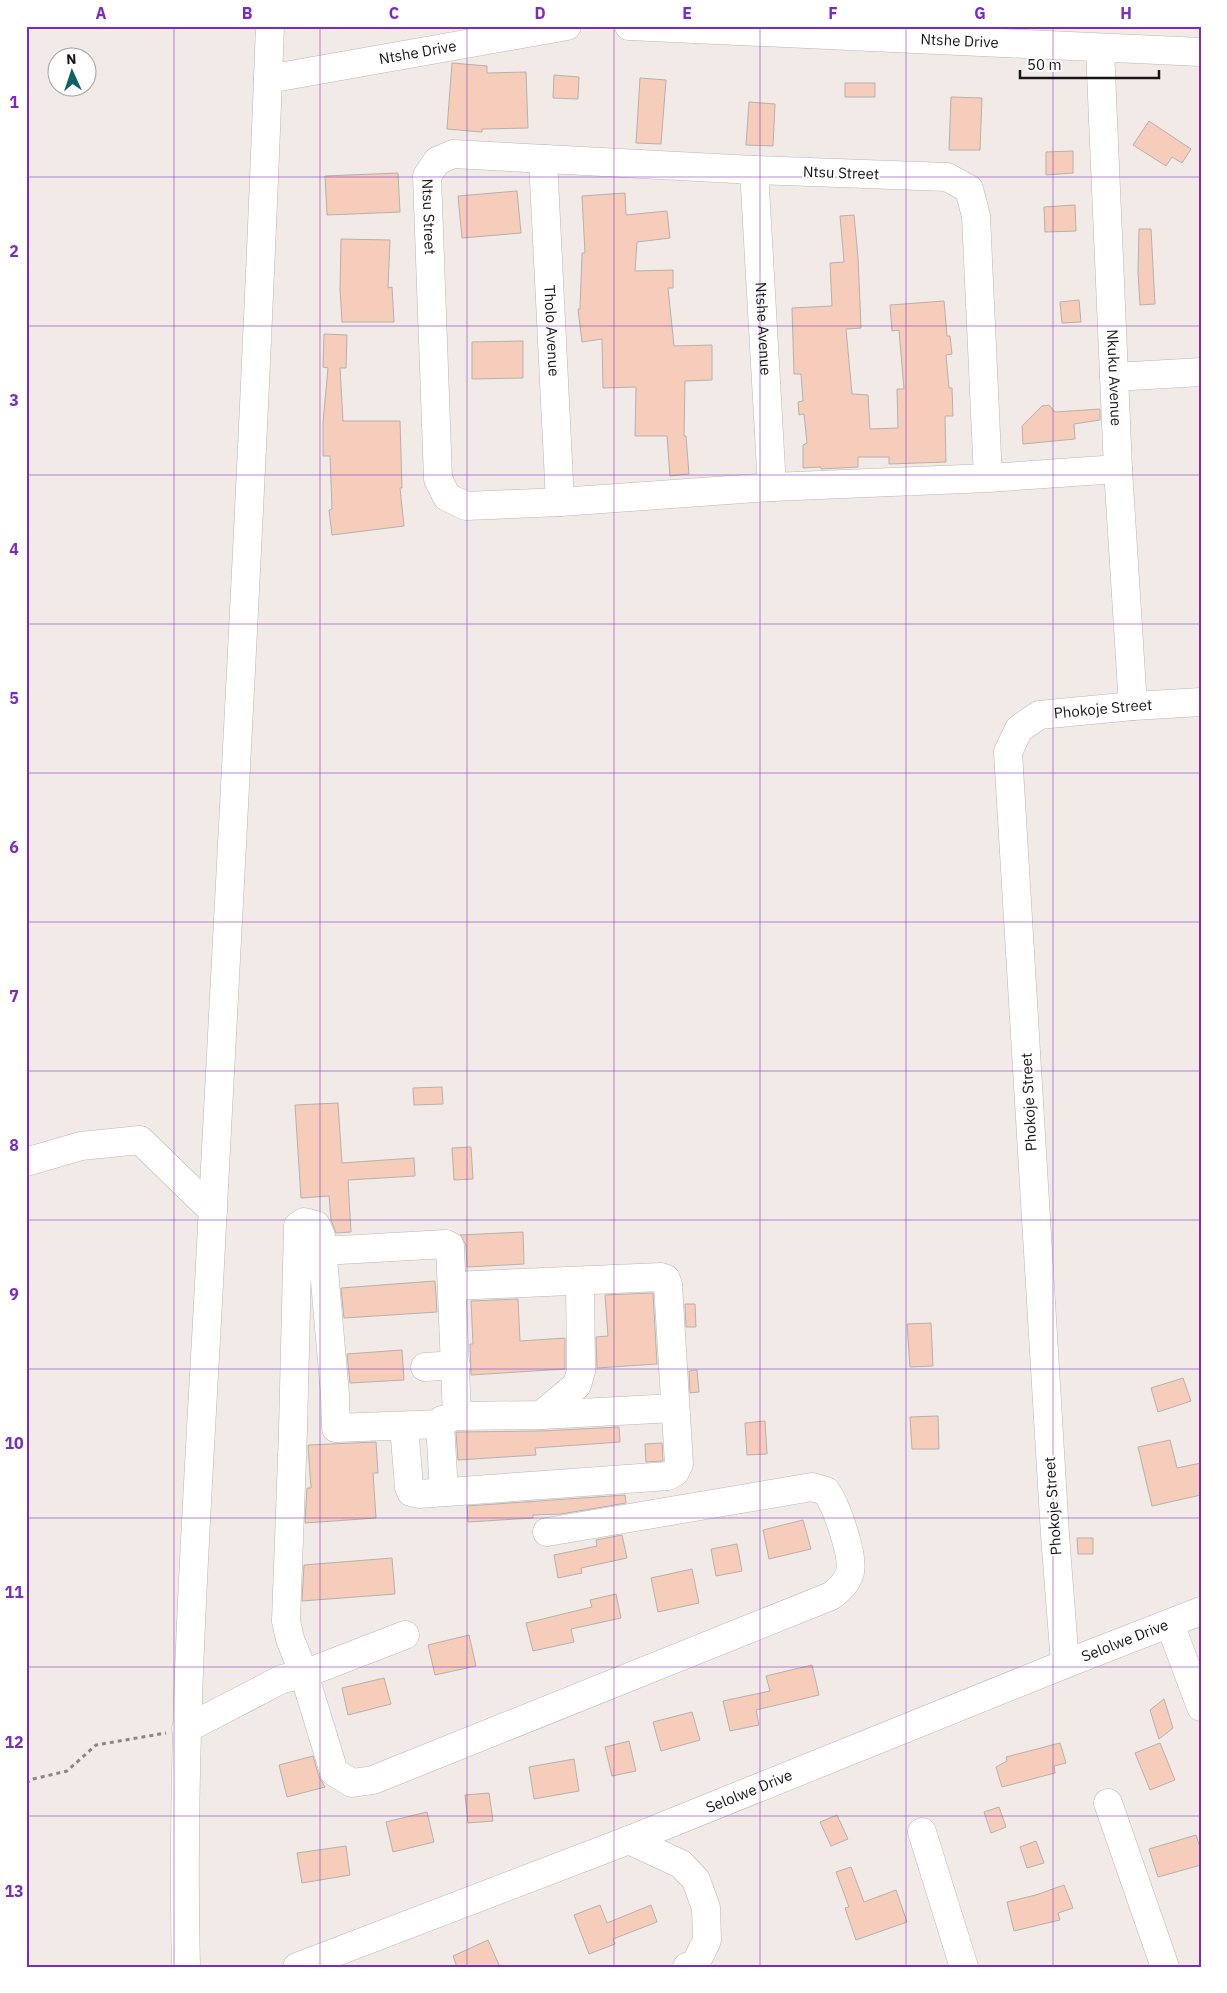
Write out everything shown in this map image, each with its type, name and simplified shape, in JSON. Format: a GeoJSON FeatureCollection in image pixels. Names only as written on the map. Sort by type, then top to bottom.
{"type":"FeatureCollection","features":[{"type":"Feature","properties":{"kind":"street"},"geometry":{"type":"LineString","coordinates":[[186,1967],[184,1915],[186,1729],[245,616],[270,26]]}},
{"type":"Feature","properties":{"kind":"street","name":"Ntshe Drive"},"geometry":{"type":"LineString","coordinates":[[268,79],[567,26]]}},
{"type":"Feature","properties":{"kind":"street","name":"Ntshe Drive"},"geometry":{"type":"LineString","coordinates":[[629,26],[1100,49],[1201,52]]}},
{"type":"Feature","properties":{"kind":"street","name":"Nkuku Avenue"},"geometry":{"type":"LineString","coordinates":[[1100,49],[1118,469],[1133,706]]}},
{"type":"Feature","properties":{"kind":"street","name":"Ntsu Street"},"geometry":{"type":"LineString","coordinates":[[988,478],[976,216],[969,189],[947,177],[754,170],[453,154],[437,160],[427,176],[438,479],[448,497],[466,506],[560,502],[772,487],[988,478],[1118,469]]}},
{"type":"Feature","properties":{"kind":"street","name":"Tholo Avenue"},"geometry":{"type":"LineString","coordinates":[[543,159],[560,502]]}},
{"type":"Feature","properties":{"kind":"street","name":"Ntshe Avenue"},"geometry":{"type":"LineString","coordinates":[[754,170],[772,487]]}},
{"type":"Feature","properties":{"kind":"street"},"geometry":{"type":"LineString","coordinates":[[1114,377],[1201,372]]}},
{"type":"Feature","properties":{"kind":"street","name":"Phokoje Street"},"geometry":{"type":"LineString","coordinates":[[1065,1664],[1054,1526],[1008,752],[1019,728],[1039,715],[1201,702]]}},
{"type":"Feature","properties":{"kind":"street"},"geometry":{"type":"LineString","coordinates":[[26,1162],[81,1146],[140,1140],[213,1211]]}},
{"type":"Feature","properties":{"kind":"street"},"geometry":{"type":"LineString","coordinates":[[336,1428],[321,1236],[316,1225],[304,1222],[298,1226],[286,1621],[290,1639],[304,1674],[334,1772],[352,1783],[373,1780],[831,1596],[844,1585],[850,1573],[851,1561],[833,1502],[826,1491],[812,1487],[547,1532]]}},
{"type":"Feature","properties":{"kind":"street"},"geometry":{"type":"LineString","coordinates":[[322,1251],[446,1244],[450,1246],[456,1365],[448,1420],[444,1492]]}},
{"type":"Feature","properties":{"kind":"street"},"geometry":{"type":"LineString","coordinates":[[404,1426],[409,1487],[411,1492],[419,1494],[668,1476],[676,1472],[679,1464],[668,1285],[666,1279],[661,1277],[453,1286]]}},
{"type":"Feature","properties":{"kind":"street"},"geometry":{"type":"LineString","coordinates":[[541,1415],[577,1385],[581,1371],[580,1281]]}},
{"type":"Feature","properties":{"kind":"street"},"geometry":{"type":"LineString","coordinates":[[295,1329],[329,1327]]}},
{"type":"Feature","properties":{"kind":"street"},"geometry":{"type":"LineString","coordinates":[[426,1367],[456,1365]]}},
{"type":"Feature","properties":{"kind":"street"},"geometry":{"type":"LineString","coordinates":[[293,1430],[404,1426],[448,1420],[675,1408]]}},
{"type":"Feature","properties":{"kind":"street","name":"Selolwe Drive"},"geometry":{"type":"LineString","coordinates":[[297,1967],[629,1840],[1201,1611]]}},
{"type":"Feature","properties":{"kind":"street"},"geometry":{"type":"LineString","coordinates":[[1170,1624],[1201,1708]]}},
{"type":"Feature","properties":{"kind":"street"},"geometry":{"type":"LineString","coordinates":[[186,1729],[282,1679],[304,1674],[405,1635]]}},
{"type":"Feature","properties":{"kind":"street"},"geometry":{"type":"LineString","coordinates":[[1108,1803],[1165,1967]]}},
{"type":"Feature","properties":{"kind":"street"},"geometry":{"type":"LineString","coordinates":[[922,1832],[964,1967]]}},
{"type":"Feature","properties":{"kind":"street"},"geometry":{"type":"LineString","coordinates":[[629,1840],[681,1864],[696,1880],[706,1908],[707,1940],[696,1963],[687,1967]]}},
{"type":"Feature","properties":{"kind":"path"},"geometry":{"type":"LineString","coordinates":[[26,1783],[33,1779],[67,1771],[96,1744],[186,1729]]}},
{"type":"Feature","properties":{"kind":"building"},"geometry":{"type":"Polygon","coordinates":[[[452,63],[487,66],[487,73],[526,72],[528,128],[482,129],[482,132],[447,129],[452,63]]]}},
{"type":"Feature","properties":{"kind":"building"},"geometry":{"type":"Polygon","coordinates":[[[554,75],[579,77],[578,99],[553,98],[554,75]]]}},
{"type":"Feature","properties":{"kind":"building"},"geometry":{"type":"Polygon","coordinates":[[[640,78],[666,80],[661,144],[636,143],[640,78]]]}},
{"type":"Feature","properties":{"kind":"building"},"geometry":{"type":"Polygon","coordinates":[[[845,83],[875,83],[875,97],[845,97],[845,83]]]}},
{"type":"Feature","properties":{"kind":"building"},"geometry":{"type":"Polygon","coordinates":[[[951,97],[982,98],[980,150],[949,150],[951,97]]]}},
{"type":"Feature","properties":{"kind":"building"},"geometry":{"type":"Polygon","coordinates":[[[749,102],[775,104],[773,146],[746,145],[749,102]]]}},
{"type":"Feature","properties":{"kind":"building"},"geometry":{"type":"Polygon","coordinates":[[[1149,121],[1191,149],[1182,163],[1172,157],[1166,166],[1133,145],[1149,121]]]}},
{"type":"Feature","properties":{"kind":"building"},"geometry":{"type":"Polygon","coordinates":[[[1073,151],[1073,173],[1046,175],[1046,152],[1073,151]]]}},
{"type":"Feature","properties":{"kind":"building"},"geometry":{"type":"Polygon","coordinates":[[[398,173],[400,212],[327,215],[325,176],[398,173]]]}},
{"type":"Feature","properties":{"kind":"building"},"geometry":{"type":"Polygon","coordinates":[[[517,191],[521,233],[462,238],[458,196],[517,191]]]}},
{"type":"Feature","properties":{"kind":"building"},"geometry":{"type":"Polygon","coordinates":[[[625,193],[626,215],[667,211],[670,238],[637,242],[635,271],[673,270],[673,288],[668,288],[674,346],[712,345],[712,380],[685,381],[684,436],[686,436],[689,474],[670,476],[667,436],[635,436],[636,387],[603,388],[602,339],[582,342],[578,309],[580,309],[582,253],[585,253],[582,196],[625,193]]]}},
{"type":"Feature","properties":{"kind":"building"},"geometry":{"type":"Polygon","coordinates":[[[1075,205],[1076,231],[1045,232],[1044,207],[1075,205]]]}},
{"type":"Feature","properties":{"kind":"building"},"geometry":{"type":"Polygon","coordinates":[[[854,215],[861,328],[846,329],[852,394],[868,395],[870,429],[898,428],[897,389],[904,389],[899,330],[892,331],[890,305],[944,301],[947,336],[950,336],[952,354],[946,355],[949,388],[952,388],[953,416],[945,416],[946,462],[889,464],[889,457],[858,457],[858,467],[803,468],[803,445],[807,443],[804,414],[799,415],[798,402],[803,401],[801,374],[794,374],[792,308],[832,306],[830,263],[844,262],[840,216],[854,215]]]}},
{"type":"Feature","properties":{"kind":"building"},"geometry":{"type":"Polygon","coordinates":[[[1139,229],[1151,229],[1155,304],[1140,305],[1138,271],[1139,229]]]}},
{"type":"Feature","properties":{"kind":"building"},"geometry":{"type":"Polygon","coordinates":[[[341,239],[390,240],[388,288],[392,287],[394,322],[342,322],[340,289],[341,239]]]}},
{"type":"Feature","properties":{"kind":"building"},"geometry":{"type":"Polygon","coordinates":[[[1079,300],[1081,322],[1062,323],[1060,302],[1079,300]]]}},
{"type":"Feature","properties":{"kind":"building"},"geometry":{"type":"Polygon","coordinates":[[[324,334],[347,335],[346,368],[340,368],[343,421],[400,421],[402,488],[400,488],[404,526],[332,535],[329,510],[332,509],[330,456],[323,456],[323,422],[328,368],[323,367],[324,334]]]}},
{"type":"Feature","properties":{"kind":"building"},"geometry":{"type":"Polygon","coordinates":[[[523,341],[523,378],[472,379],[472,342],[523,341]]]}},
{"type":"Feature","properties":{"kind":"building"},"geometry":{"type":"Polygon","coordinates":[[[1049,405],[1055,412],[1100,409],[1100,420],[1074,424],[1075,439],[1023,444],[1022,426],[1042,406],[1049,405]]]}},
{"type":"Feature","properties":{"kind":"building"},"geometry":{"type":"Polygon","coordinates":[[[442,1087],[443,1104],[414,1105],[413,1088],[442,1087]]]}},
{"type":"Feature","properties":{"kind":"building"},"geometry":{"type":"Polygon","coordinates":[[[338,1103],[342,1163],[414,1158],[415,1176],[348,1180],[351,1232],[336,1233],[331,1220],[329,1196],[301,1198],[295,1105],[338,1103]]]}},
{"type":"Feature","properties":{"kind":"building"},"geometry":{"type":"Polygon","coordinates":[[[471,1147],[473,1179],[454,1180],[452,1148],[471,1147]]]}},
{"type":"Feature","properties":{"kind":"building"},"geometry":{"type":"Polygon","coordinates":[[[523,1232],[524,1264],[467,1267],[466,1245],[460,1235],[523,1232]]]}},
{"type":"Feature","properties":{"kind":"building"},"geometry":{"type":"Polygon","coordinates":[[[435,1281],[437,1312],[344,1318],[341,1288],[435,1281]]]}},
{"type":"Feature","properties":{"kind":"building"},"geometry":{"type":"Polygon","coordinates":[[[653,1293],[657,1364],[597,1368],[596,1337],[608,1336],[605,1295],[653,1293]]]}},
{"type":"Feature","properties":{"kind":"building"},"geometry":{"type":"Polygon","coordinates":[[[518,1299],[520,1341],[565,1338],[565,1369],[471,1375],[470,1344],[473,1344],[471,1301],[518,1299]]]}},
{"type":"Feature","properties":{"kind":"building"},"geometry":{"type":"Polygon","coordinates":[[[685,1304],[695,1304],[696,1327],[686,1327],[685,1304]]]}},
{"type":"Feature","properties":{"kind":"building"},"geometry":{"type":"Polygon","coordinates":[[[931,1323],[933,1366],[910,1367],[907,1324],[931,1323]]]}},
{"type":"Feature","properties":{"kind":"building"},"geometry":{"type":"Polygon","coordinates":[[[402,1350],[404,1380],[350,1383],[347,1354],[402,1350]]]}},
{"type":"Feature","properties":{"kind":"building"},"geometry":{"type":"Polygon","coordinates":[[[697,1370],[699,1392],[690,1393],[689,1371],[697,1370]]]}},
{"type":"Feature","properties":{"kind":"building"},"geometry":{"type":"Polygon","coordinates":[[[1183,1378],[1191,1401],[1158,1412],[1151,1388],[1183,1378]]]}},
{"type":"Feature","properties":{"kind":"building"},"geometry":{"type":"Polygon","coordinates":[[[938,1416],[939,1449],[912,1449],[910,1417],[938,1416]]]}},
{"type":"Feature","properties":{"kind":"building"},"geometry":{"type":"Polygon","coordinates":[[[765,1421],[767,1454],[747,1455],[745,1423],[765,1421]]]}},
{"type":"Feature","properties":{"kind":"building"},"geometry":{"type":"Polygon","coordinates":[[[619,1427],[620,1442],[535,1448],[536,1455],[458,1460],[456,1432],[541,1431],[619,1427]]]}},
{"type":"Feature","properties":{"kind":"building"},"geometry":{"type":"Polygon","coordinates":[[[1170,1440],[1177,1468],[1201,1463],[1201,1495],[1152,1506],[1138,1447],[1170,1440]]]}},
{"type":"Feature","properties":{"kind":"building"},"geometry":{"type":"Polygon","coordinates":[[[376,1442],[378,1473],[373,1473],[376,1518],[305,1523],[307,1488],[311,1488],[308,1445],[376,1442]]]}},
{"type":"Feature","properties":{"kind":"building"},"geometry":{"type":"Polygon","coordinates":[[[662,1443],[663,1461],[646,1462],[645,1444],[662,1443]]]}},
{"type":"Feature","properties":{"kind":"building"},"geometry":{"type":"Polygon","coordinates":[[[625,1495],[626,1503],[561,1514],[533,1515],[533,1518],[468,1522],[467,1506],[625,1495]]]}},
{"type":"Feature","properties":{"kind":"building"},"geometry":{"type":"Polygon","coordinates":[[[803,1520],[811,1549],[769,1559],[763,1530],[803,1520]]]}},
{"type":"Feature","properties":{"kind":"building"},"geometry":{"type":"Polygon","coordinates":[[[622,1535],[627,1558],[581,1568],[582,1573],[558,1578],[554,1555],[597,1546],[596,1540],[622,1535]]]}},
{"type":"Feature","properties":{"kind":"building"},"geometry":{"type":"Polygon","coordinates":[[[1077,1538],[1093,1538],[1093,1554],[1078,1554],[1077,1538]]]}},
{"type":"Feature","properties":{"kind":"building"},"geometry":{"type":"Polygon","coordinates":[[[737,1544],[742,1571],[716,1576],[711,1549],[737,1544]]]}},
{"type":"Feature","properties":{"kind":"building"},"geometry":{"type":"Polygon","coordinates":[[[392,1558],[395,1594],[302,1601],[304,1565],[392,1558]]]}},
{"type":"Feature","properties":{"kind":"building"},"geometry":{"type":"Polygon","coordinates":[[[692,1569],[699,1603],[658,1612],[651,1578],[692,1569]]]}},
{"type":"Feature","properties":{"kind":"building"},"geometry":{"type":"Polygon","coordinates":[[[616,1594],[621,1618],[571,1629],[574,1642],[533,1651],[526,1623],[592,1607],[590,1600],[616,1594]]]}},
{"type":"Feature","properties":{"kind":"building"},"geometry":{"type":"Polygon","coordinates":[[[469,1635],[476,1666],[435,1675],[428,1645],[469,1635]]]}},
{"type":"Feature","properties":{"kind":"building"},"geometry":{"type":"Polygon","coordinates":[[[812,1665],[819,1695],[756,1710],[759,1725],[730,1731],[723,1701],[770,1691],[766,1676],[812,1665]]]}},
{"type":"Feature","properties":{"kind":"building"},"geometry":{"type":"Polygon","coordinates":[[[384,1678],[391,1704],[348,1715],[342,1688],[384,1678]]]}},
{"type":"Feature","properties":{"kind":"building"},"geometry":{"type":"Polygon","coordinates":[[[1164,1699],[1173,1728],[1159,1739],[1150,1710],[1164,1699]]]}},
{"type":"Feature","properties":{"kind":"building"},"geometry":{"type":"Polygon","coordinates":[[[692,1712],[700,1740],[661,1751],[653,1722],[692,1712]]]}},
{"type":"Feature","properties":{"kind":"building"},"geometry":{"type":"Polygon","coordinates":[[[629,1741],[636,1771],[612,1776],[605,1747],[629,1741]]]}},
{"type":"Feature","properties":{"kind":"building"},"geometry":{"type":"Polygon","coordinates":[[[1060,1743],[1066,1763],[1054,1766],[1055,1773],[1002,1787],[996,1767],[1007,1761],[1006,1757],[1060,1743]]]}},
{"type":"Feature","properties":{"kind":"building"},"geometry":{"type":"Polygon","coordinates":[[[1160,1743],[1175,1780],[1150,1790],[1135,1753],[1160,1743]]]}},
{"type":"Feature","properties":{"kind":"building"},"geometry":{"type":"Polygon","coordinates":[[[313,1756],[319,1777],[325,1787],[287,1797],[279,1765],[313,1756]]]}},
{"type":"Feature","properties":{"kind":"building"},"geometry":{"type":"Polygon","coordinates":[[[574,1759],[579,1791],[534,1799],[529,1767],[574,1759]]]}},
{"type":"Feature","properties":{"kind":"building"},"geometry":{"type":"Polygon","coordinates":[[[489,1793],[493,1821],[468,1823],[465,1795],[489,1793]]]}},
{"type":"Feature","properties":{"kind":"building"},"geometry":{"type":"Polygon","coordinates":[[[999,1807],[1006,1827],[991,1833],[984,1812],[999,1807]]]}},
{"type":"Feature","properties":{"kind":"building"},"geometry":{"type":"Polygon","coordinates":[[[427,1812],[434,1842],[393,1852],[386,1822],[427,1812]]]}},
{"type":"Feature","properties":{"kind":"building"},"geometry":{"type":"Polygon","coordinates":[[[837,1815],[848,1839],[831,1846],[820,1822],[837,1815]]]}},
{"type":"Feature","properties":{"kind":"building"},"geometry":{"type":"Polygon","coordinates":[[[1196,1835],[1201,1850],[1201,1865],[1158,1877],[1149,1849],[1196,1835]]]}},
{"type":"Feature","properties":{"kind":"building"},"geometry":{"type":"Polygon","coordinates":[[[1036,1841],[1044,1863],[1027,1868],[1020,1847],[1036,1841]]]}},
{"type":"Feature","properties":{"kind":"building"},"geometry":{"type":"Polygon","coordinates":[[[346,1846],[350,1875],[302,1883],[297,1853],[346,1846]]]}},
{"type":"Feature","properties":{"kind":"building"},"geometry":{"type":"Polygon","coordinates":[[[851,1867],[864,1902],[896,1890],[907,1922],[856,1940],[845,1908],[849,1907],[836,1872],[851,1867]]]}},
{"type":"Feature","properties":{"kind":"building"},"geometry":{"type":"Polygon","coordinates":[[[1064,1885],[1073,1908],[1058,1913],[1060,1920],[1014,1931],[1007,1902],[1036,1895],[1064,1885]]]}},
{"type":"Feature","properties":{"kind":"building"},"geometry":{"type":"Polygon","coordinates":[[[600,1905],[607,1923],[651,1905],[657,1922],[613,1939],[615,1944],[589,1954],[574,1915],[600,1905]]]}},
{"type":"Feature","properties":{"kind":"building"},"geometry":{"type":"Polygon","coordinates":[[[488,1940],[500,1967],[457,1967],[453,1956],[488,1940]]]}}]}
